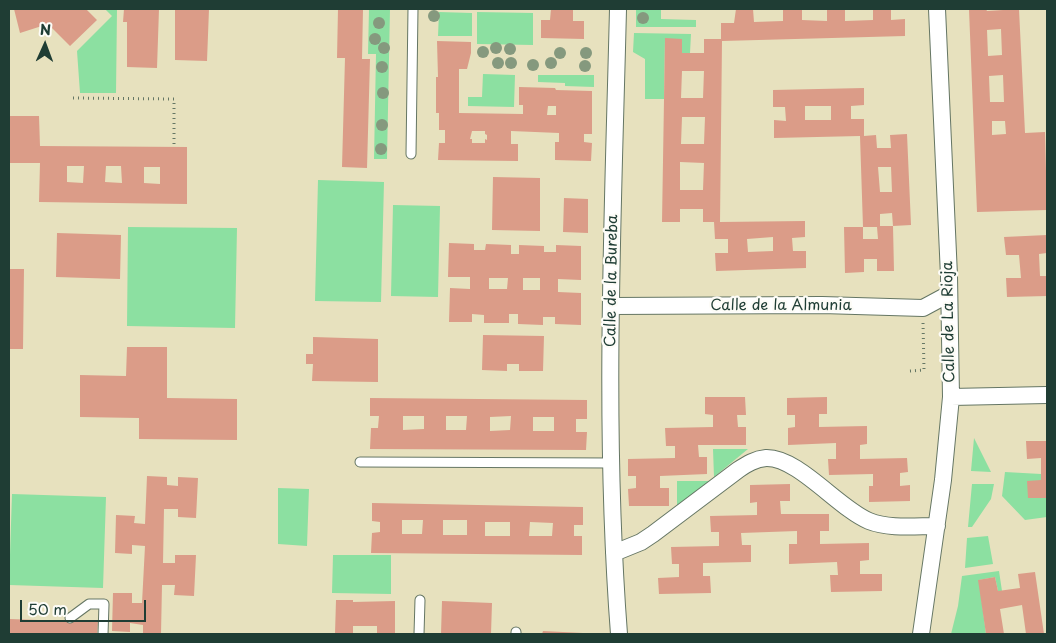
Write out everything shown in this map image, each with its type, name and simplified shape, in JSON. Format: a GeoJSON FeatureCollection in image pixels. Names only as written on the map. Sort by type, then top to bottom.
{"type":"FeatureCollection","features":[{"type":"Feature","properties":{"kind":"street","name":"Calle de la Bureba"},"geometry":{"type":"LineString","coordinates":[[618,9],[611,306],[611,464],[619,634]]}},
{"type":"Feature","properties":{"kind":"street","name":"Calle de La Rioja"},"geometry":{"type":"LineString","coordinates":[[921,634],[937,526],[950,396],[949,294],[937,9]]}},
{"type":"Feature","properties":{"kind":"street"},"geometry":{"type":"LineString","coordinates":[[923,308],[949,294]]}},
{"type":"Feature","properties":{"kind":"street","name":"Calle de la Almunia"},"geometry":{"type":"LineString","coordinates":[[611,306],[822,305],[923,308]]}},
{"type":"Feature","properties":{"kind":"street"},"geometry":{"type":"LineString","coordinates":[[950,396],[1047,394]]}},
{"type":"Feature","properties":{"kind":"street"},"geometry":{"type":"LineString","coordinates":[[614,553],[641,542],[653,534],[750,462],[766,458],[787,463],[870,522],[890,525],[937,526]]}},
{"type":"Feature","properties":{"kind":"lane"},"geometry":{"type":"LineString","coordinates":[[411,154],[413,9]]}},
{"type":"Feature","properties":{"kind":"lane"},"geometry":{"type":"LineString","coordinates":[[360,462],[611,464]]}},
{"type":"Feature","properties":{"kind":"lane"},"geometry":{"type":"LineString","coordinates":[[419,634],[420,600]]}},
{"type":"Feature","properties":{"kind":"lane"},"geometry":{"type":"LineString","coordinates":[[70,618],[89,604],[104,604],[103,634]]}},
{"type":"Feature","properties":{"kind":"path"},"geometry":{"type":"LineString","coordinates":[[72,98],[174,99],[174,144]]}},
{"type":"Feature","properties":{"kind":"path"},"geometry":{"type":"LineString","coordinates":[[910,371],[924,370],[923,308]]}},
{"type":"Feature","properties":{"kind":"green space"},"geometry":{"type":"Polygon","coordinates":[[[105,9],[117,9],[116,93],[80,93],[77,51],[112,16],[105,9]]]}},
{"type":"Feature","properties":{"kind":"green space"},"geometry":{"type":"Polygon","coordinates":[[[369,9],[390,9],[387,159],[374,159],[376,54],[368,54],[369,9]]]}},
{"type":"Feature","properties":{"kind":"green space"},"geometry":{"type":"Polygon","coordinates":[[[636,9],[661,9],[661,19],[696,20],[696,27],[636,27],[636,9]]]}},
{"type":"Feature","properties":{"kind":"green space"},"geometry":{"type":"Polygon","coordinates":[[[439,12],[472,13],[472,36],[438,36],[439,12]]]}},
{"type":"Feature","properties":{"kind":"green space"},"geometry":{"type":"Polygon","coordinates":[[[477,12],[533,13],[533,45],[477,44],[477,12]]]}},
{"type":"Feature","properties":{"kind":"green space"},"geometry":{"type":"Polygon","coordinates":[[[634,33],[691,34],[690,53],[682,53],[682,39],[665,39],[664,99],[645,99],[645,59],[633,52],[634,33]]]}},
{"type":"Feature","properties":{"kind":"green space"},"geometry":{"type":"Polygon","coordinates":[[[483,74],[515,75],[514,107],[468,106],[468,97],[482,97],[483,74]]]}},
{"type":"Feature","properties":{"kind":"green space"},"geometry":{"type":"Polygon","coordinates":[[[538,75],[594,75],[594,87],[565,86],[565,83],[538,82],[538,75]]]}},
{"type":"Feature","properties":{"kind":"green space"},"geometry":{"type":"Polygon","coordinates":[[[318,180],[384,182],[381,302],[315,301],[318,180]]]}},
{"type":"Feature","properties":{"kind":"green space"},"geometry":{"type":"Polygon","coordinates":[[[393,205],[440,206],[438,297],[391,296],[393,205]]]}},
{"type":"Feature","properties":{"kind":"green space"},"geometry":{"type":"Polygon","coordinates":[[[128,227],[237,228],[235,328],[127,326],[128,227]]]}},
{"type":"Feature","properties":{"kind":"green space"},"geometry":{"type":"Polygon","coordinates":[[[974,438],[991,472],[971,471],[974,438]]]}},
{"type":"Feature","properties":{"kind":"green space"},"geometry":{"type":"Polygon","coordinates":[[[713,449],[748,449],[714,477],[713,449]]]}},
{"type":"Feature","properties":{"kind":"green space"},"geometry":{"type":"Polygon","coordinates":[[[1005,472],[1041,474],[1041,480],[1028,498],[1047,498],[1047,517],[1025,520],[1002,496],[1005,472]]]}},
{"type":"Feature","properties":{"kind":"green space"},"geometry":{"type":"Polygon","coordinates":[[[677,481],[710,481],[677,506],[677,481]]]}},
{"type":"Feature","properties":{"kind":"green space"},"geometry":{"type":"Polygon","coordinates":[[[972,484],[994,484],[991,499],[972,527],[968,527],[972,484]]]}},
{"type":"Feature","properties":{"kind":"green space"},"geometry":{"type":"Polygon","coordinates":[[[278,488],[309,489],[307,546],[278,544],[278,488]]]}},
{"type":"Feature","properties":{"kind":"green space"},"geometry":{"type":"Polygon","coordinates":[[[12,494],[106,497],[103,588],[9,585],[12,494]]]}},
{"type":"Feature","properties":{"kind":"green space"},"geometry":{"type":"Polygon","coordinates":[[[988,536],[993,564],[965,568],[967,538],[988,536]]]}},
{"type":"Feature","properties":{"kind":"green space"},"geometry":{"type":"Polygon","coordinates":[[[333,555],[391,555],[391,594],[332,593],[333,555]]]}},
{"type":"Feature","properties":{"kind":"green space"},"geometry":{"type":"Polygon","coordinates":[[[999,571],[1002,591],[998,591],[995,577],[979,580],[986,634],[951,634],[958,606],[962,576],[999,571]]]}},
{"type":"Feature","properties":{"kind":"building"},"geometry":{"type":"Polygon","coordinates":[[[14,9],[86,9],[97,20],[70,46],[48,24],[20,33],[14,9]]]}},
{"type":"Feature","properties":{"kind":"building"},"geometry":{"type":"Polygon","coordinates":[[[124,9],[159,9],[157,68],[127,67],[127,22],[123,22],[124,9]]]}},
{"type":"Feature","properties":{"kind":"building"},"geometry":{"type":"Polygon","coordinates":[[[175,9],[209,9],[207,61],[175,60],[175,9]]]}},
{"type":"Feature","properties":{"kind":"building"},"geometry":{"type":"Polygon","coordinates":[[[338,9],[363,9],[362,59],[370,59],[367,168],[342,167],[345,58],[337,58],[338,9]]]}},
{"type":"Feature","properties":{"kind":"building"},"geometry":{"type":"Polygon","coordinates":[[[551,9],[573,9],[573,21],[584,21],[584,39],[541,38],[541,20],[550,20],[551,9]]]}},
{"type":"Feature","properties":{"kind":"building"},"geometry":{"type":"Polygon","coordinates":[[[736,9],[753,9],[754,22],[783,21],[783,9],[802,9],[802,20],[827,21],[827,9],[845,9],[845,21],[873,20],[873,9],[891,9],[891,20],[905,19],[905,36],[722,41],[720,222],[805,221],[805,237],[792,238],[793,251],[806,251],[806,268],[716,271],[715,253],[728,253],[728,239],[715,239],[714,222],[703,222],[703,209],[680,209],[680,222],[662,222],[665,38],[682,39],[682,53],[704,53],[704,39],[721,39],[721,23],[734,23],[736,9]],[[682,71],[681,98],[703,98],[704,71],[682,71]],[[682,117],[681,144],[704,144],[705,117],[682,117]],[[680,162],[680,190],[703,190],[704,163],[680,162]],[[773,237],[747,239],[748,252],[773,251],[773,237]]]}},
{"type":"Feature","properties":{"kind":"building"},"geometry":{"type":"Polygon","coordinates":[[[969,9],[986,9],[987,11],[1019,9],[1025,133],[1045,132],[1047,210],[977,212],[969,9]],[[1001,29],[987,30],[988,56],[1002,55],[1001,29]],[[1003,75],[989,76],[990,102],[1004,102],[1003,75]],[[992,121],[992,135],[1006,134],[1005,121],[992,121]]]}},
{"type":"Feature","properties":{"kind":"building"},"geometry":{"type":"Polygon","coordinates":[[[437,41],[471,42],[471,53],[467,69],[459,69],[459,113],[523,114],[523,105],[519,105],[519,87],[592,91],[592,134],[584,134],[584,142],[592,143],[591,161],[555,160],[555,142],[559,142],[559,133],[511,131],[511,144],[518,144],[518,161],[438,160],[439,143],[445,143],[445,130],[439,130],[439,113],[436,113],[436,77],[438,77],[437,41]],[[548,106],[547,115],[556,115],[556,106],[548,106]],[[472,131],[470,139],[472,139],[472,143],[485,143],[487,135],[485,131],[472,131]]]}},
{"type":"Feature","properties":{"kind":"building"},"geometry":{"type":"Polygon","coordinates":[[[864,88],[864,105],[851,106],[851,119],[864,119],[864,136],[876,135],[877,148],[891,148],[890,135],[907,134],[911,225],[893,226],[894,271],[877,271],[877,259],[864,259],[864,272],[845,273],[844,227],[863,227],[860,136],[774,138],[774,120],[786,121],[785,107],[773,107],[773,90],[864,88]],[[805,106],[805,120],[831,120],[831,106],[805,106]],[[878,167],[880,192],[892,192],[891,167],[878,167]],[[892,213],[880,214],[880,226],[893,226],[892,213]],[[863,227],[863,239],[878,239],[877,227],[863,227]]]}},
{"type":"Feature","properties":{"kind":"building"},"geometry":{"type":"Polygon","coordinates":[[[9,116],[39,116],[40,146],[187,147],[187,204],[39,202],[40,163],[9,163],[9,116]],[[67,166],[67,182],[83,183],[84,166],[67,166]],[[106,166],[105,182],[122,183],[121,166],[106,166]],[[144,167],[144,183],[160,184],[160,167],[144,167]]]}},
{"type":"Feature","properties":{"kind":"building"},"geometry":{"type":"Polygon","coordinates":[[[493,177],[540,178],[540,231],[492,230],[493,177]]]}},
{"type":"Feature","properties":{"kind":"building"},"geometry":{"type":"Polygon","coordinates":[[[564,198],[588,199],[588,233],[563,232],[564,198]]]}},
{"type":"Feature","properties":{"kind":"building"},"geometry":{"type":"Polygon","coordinates":[[[57,233],[121,235],[120,279],[56,277],[57,233]]]}},
{"type":"Feature","properties":{"kind":"building"},"geometry":{"type":"Polygon","coordinates":[[[1047,235],[1047,253],[1039,254],[1040,276],[1047,276],[1047,296],[1007,297],[1006,278],[1021,278],[1019,255],[1006,255],[1004,237],[1047,235]]]}},
{"type":"Feature","properties":{"kind":"building"},"geometry":{"type":"Polygon","coordinates":[[[449,243],[474,244],[474,250],[485,250],[486,244],[511,245],[511,254],[519,254],[519,245],[544,246],[544,252],[556,252],[556,245],[581,246],[581,280],[558,279],[558,292],[581,293],[581,325],[555,324],[555,317],[543,317],[543,325],[518,324],[518,314],[509,314],[509,323],[484,323],[484,315],[472,314],[472,322],[449,322],[450,288],[470,289],[470,277],[448,277],[449,243]],[[489,278],[489,289],[507,289],[508,278],[489,278]],[[523,278],[523,290],[540,290],[540,278],[523,278]]]}},
{"type":"Feature","properties":{"kind":"building"},"geometry":{"type":"Polygon","coordinates":[[[9,269],[24,269],[23,349],[9,349],[9,269]]]}},
{"type":"Feature","properties":{"kind":"building"},"geometry":{"type":"Polygon","coordinates":[[[483,335],[544,336],[543,371],[519,371],[519,364],[507,364],[507,371],[482,370],[483,335]]]}},
{"type":"Feature","properties":{"kind":"building"},"geometry":{"type":"Polygon","coordinates":[[[313,337],[378,339],[378,382],[312,381],[313,364],[306,364],[306,354],[313,354],[313,337]]]}},
{"type":"Feature","properties":{"kind":"building"},"geometry":{"type":"Polygon","coordinates":[[[127,347],[167,347],[167,398],[237,399],[237,440],[139,439],[139,418],[80,417],[80,375],[126,376],[127,347]]]}},
{"type":"Feature","properties":{"kind":"building"},"geometry":{"type":"Polygon","coordinates":[[[705,397],[745,397],[746,415],[737,415],[738,427],[746,427],[746,445],[698,445],[699,457],[707,457],[707,474],[660,476],[660,488],[669,488],[669,506],[629,506],[628,489],[636,488],[636,476],[628,476],[628,459],[675,458],[675,446],[666,446],[665,428],[713,427],[713,415],[705,414],[705,397]]]}},
{"type":"Feature","properties":{"kind":"building"},"geometry":{"type":"Polygon","coordinates":[[[827,397],[827,414],[819,414],[819,427],[867,426],[867,444],[860,445],[860,459],[907,458],[908,472],[900,473],[900,486],[910,485],[910,501],[869,502],[869,486],[873,486],[873,474],[829,475],[828,459],[836,459],[836,443],[788,445],[788,428],[795,427],[795,415],[787,415],[787,398],[827,397]]]}},
{"type":"Feature","properties":{"kind":"building"},"geometry":{"type":"Polygon","coordinates":[[[370,398],[587,400],[587,419],[576,419],[576,432],[587,432],[586,450],[370,449],[371,428],[378,428],[379,416],[370,416],[370,398]],[[403,416],[403,430],[424,429],[424,416],[403,416]],[[446,416],[446,430],[466,430],[467,416],[446,416]],[[511,416],[490,417],[490,431],[510,430],[511,416]],[[533,417],[533,431],[554,431],[554,417],[533,417]]]}},
{"type":"Feature","properties":{"kind":"building"},"geometry":{"type":"Polygon","coordinates":[[[1026,441],[1047,441],[1047,498],[1028,498],[1027,481],[1041,480],[1041,458],[1027,459],[1026,441]]]}},
{"type":"Feature","properties":{"kind":"building"},"geometry":{"type":"Polygon","coordinates":[[[147,476],[167,477],[167,485],[178,486],[178,477],[198,478],[196,518],[178,517],[178,509],[164,509],[163,563],[175,563],[175,555],[196,555],[194,596],[174,595],[175,585],[162,585],[161,634],[143,634],[143,625],[130,623],[130,632],[112,631],[113,593],[132,593],[132,603],[142,603],[145,546],[132,545],[132,554],[115,553],[116,515],[135,516],[134,523],[145,524],[147,476]]]}},
{"type":"Feature","properties":{"kind":"building"},"geometry":{"type":"Polygon","coordinates":[[[790,484],[790,501],[780,501],[781,514],[829,514],[829,531],[820,531],[820,544],[869,543],[869,560],[860,561],[860,574],[882,574],[882,591],[831,592],[830,575],[838,575],[837,562],[789,564],[789,544],[797,544],[797,531],[741,533],[742,545],[751,545],[751,562],[703,563],[703,576],[710,576],[711,593],[659,594],[658,578],[679,577],[679,564],[672,564],[671,547],[719,546],[719,532],[711,532],[710,516],[757,515],[757,502],[750,503],[750,485],[790,484]]]}},
{"type":"Feature","properties":{"kind":"building"},"geometry":{"type":"Polygon","coordinates":[[[372,503],[583,507],[583,525],[574,525],[574,536],[582,536],[582,555],[371,553],[372,533],[380,532],[380,522],[372,521],[372,503]],[[402,520],[402,534],[422,534],[423,520],[402,520]],[[443,520],[443,535],[467,535],[467,520],[443,520]],[[485,522],[485,536],[510,536],[510,522],[485,522]],[[530,522],[529,536],[552,536],[553,523],[530,522]]]}},
{"type":"Feature","properties":{"kind":"building"},"geometry":{"type":"Polygon","coordinates":[[[1035,572],[1044,634],[1026,634],[1022,605],[1000,609],[1004,634],[986,634],[978,580],[995,577],[998,591],[1020,588],[1018,574],[1035,572]]]}},
{"type":"Feature","properties":{"kind":"building"},"geometry":{"type":"Polygon","coordinates":[[[336,600],[353,600],[353,602],[395,601],[395,634],[377,634],[377,626],[353,626],[353,634],[335,634],[336,600]]]}},
{"type":"Feature","properties":{"kind":"building"},"geometry":{"type":"Polygon","coordinates":[[[442,601],[492,603],[491,634],[441,634],[442,601]]]}},
{"type":"Feature","properties":{"kind":"building"},"geometry":{"type":"Polygon","coordinates":[[[9,619],[98,622],[97,634],[9,634],[9,619]]]}},
{"type":"Feature","properties":{"kind":"building"},"geometry":{"type":"Polygon","coordinates":[[[543,631],[583,633],[583,634],[542,634],[543,631]]]}}]}
